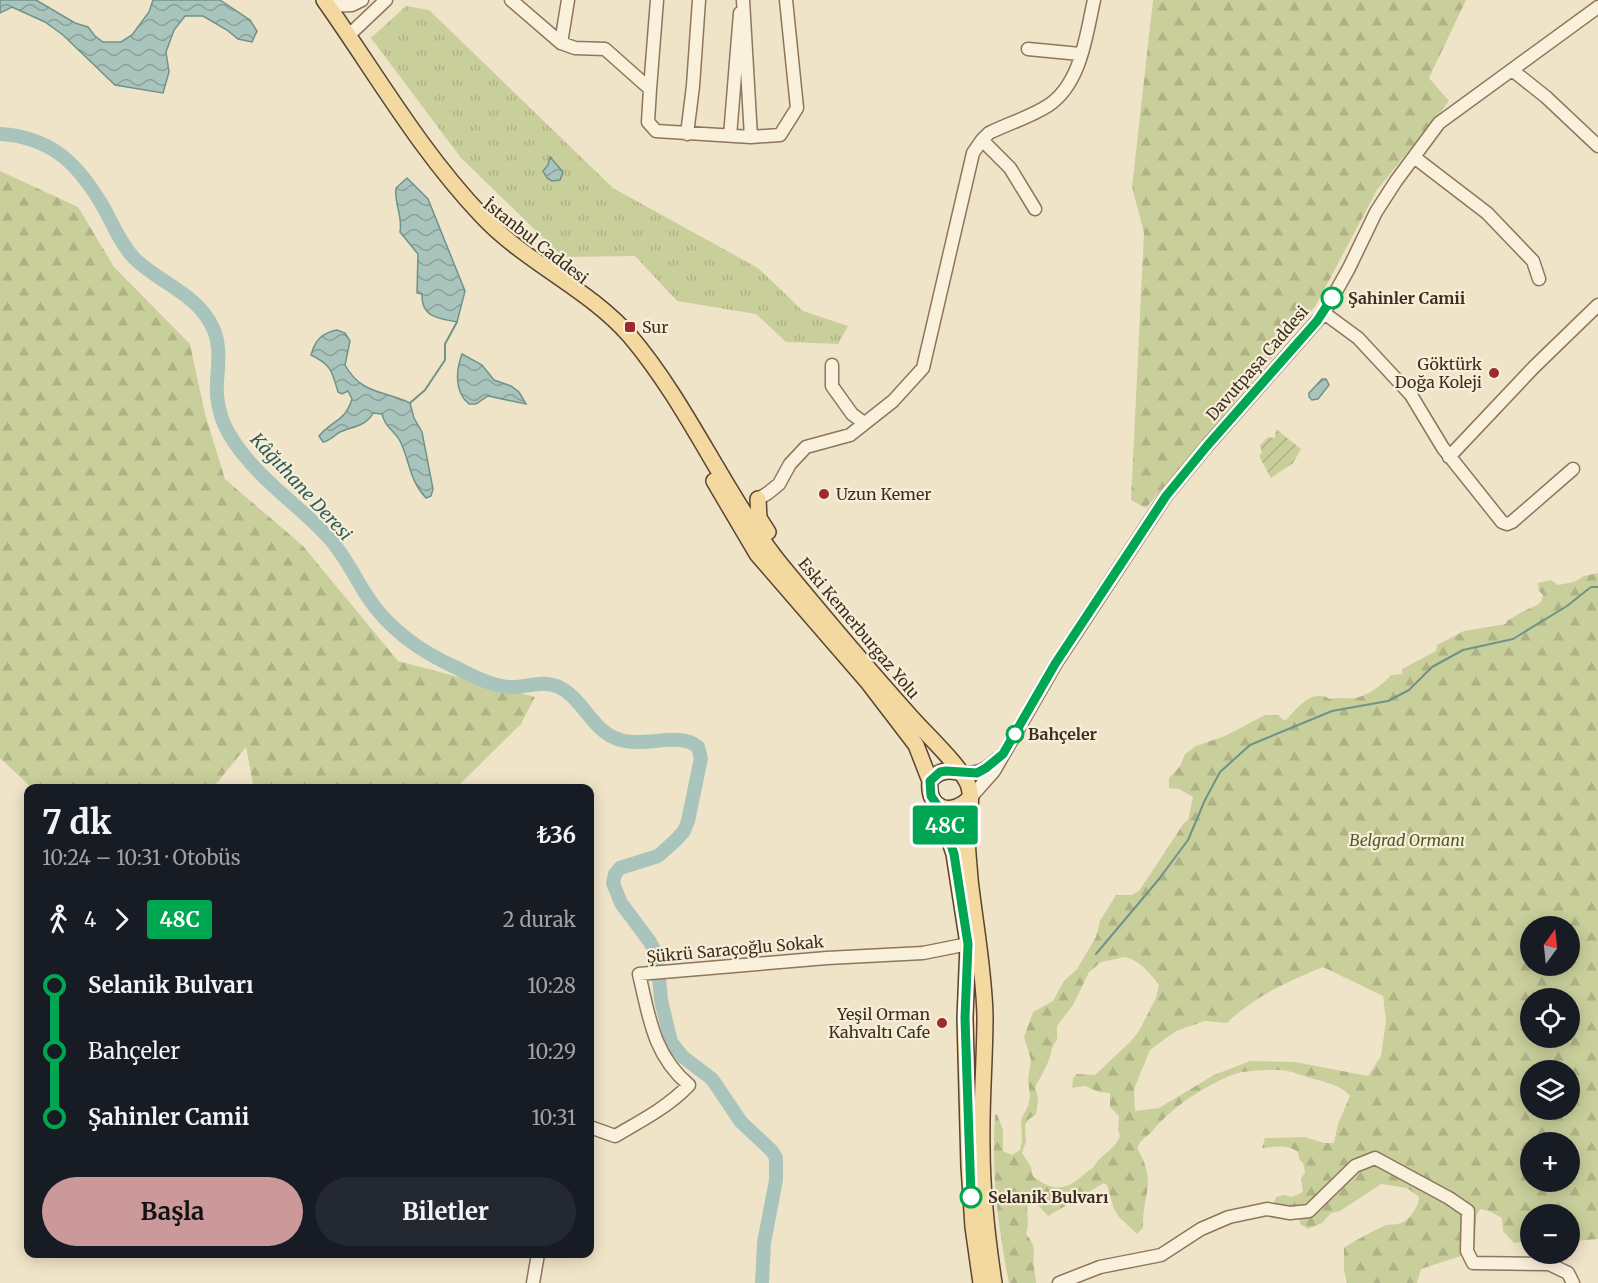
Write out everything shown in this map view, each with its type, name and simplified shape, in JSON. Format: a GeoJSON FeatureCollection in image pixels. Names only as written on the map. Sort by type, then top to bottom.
{"type":"FeatureCollection","features":[{"type":"Feature","properties":{"kind":"main road","name":"İstanbul Caddesi"},"geometry":{"type":"LineString","coordinates":[[322,2],[405,135],[473,211],[520,249],[607,312],[629,336],[665,384],[737,508]]}},
{"type":"Feature","properties":{"kind":"main road"},"geometry":{"type":"LineString","coordinates":[[737,508],[758,499],[759,518],[769,534],[780,563]]}},
{"type":"Feature","properties":{"kind":"main road","name":"Eski Kemerburgaz Yolu"},"geometry":{"type":"LineString","coordinates":[[737,508],[780,563],[961,773]]}},
{"type":"Feature","properties":{"kind":"main road","name":"Eski Kemerburgaz Yolu"},"geometry":{"type":"LineString","coordinates":[[737,508],[757,554],[867,681],[911,738],[930,781]]}},
{"type":"Feature","properties":{"kind":"main road"},"geometry":{"type":"LineString","coordinates":[[981,1283],[969,1167],[965,1018],[968,944],[954,854],[938,806],[931,796],[930,781],[940,772],[953,770],[961,773],[969,785],[971,797],[967,838],[985,1014],[983,1194],[994,1283]]}},
{"type":"Feature","properties":{"kind":"main road"},"geometry":{"type":"LineString","coordinates":[[938,806],[946,809],[958,807],[971,797]]}},
{"type":"Feature","properties":{"kind":"street"},"geometry":{"type":"LineString","coordinates":[[322,2],[352,5],[362,0]]}},
{"type":"Feature","properties":{"kind":"street"},"geometry":{"type":"LineString","coordinates":[[344,38],[386,0]]}},
{"type":"Feature","properties":{"kind":"street"},"geometry":{"type":"LineString","coordinates":[[511,0],[561,43],[575,48],[605,50],[650,89]]}},
{"type":"Feature","properties":{"kind":"street"},"geometry":{"type":"LineString","coordinates":[[561,43],[568,0]]}},
{"type":"Feature","properties":{"kind":"street"},"geometry":{"type":"LineString","coordinates":[[657,0],[648,122],[656,131],[751,137],[780,135],[797,108],[786,0]]}},
{"type":"Feature","properties":{"kind":"street"},"geometry":{"type":"LineString","coordinates":[[687,134],[699,0]]}},
{"type":"Feature","properties":{"kind":"street"},"geometry":{"type":"LineString","coordinates":[[730,136],[737,28],[742,0]]}},
{"type":"Feature","properties":{"kind":"street"},"geometry":{"type":"LineString","coordinates":[[742,0],[751,137]]}},
{"type":"Feature","properties":{"kind":"street"},"geometry":{"type":"LineString","coordinates":[[758,499],[778,484],[790,464],[806,447],[850,435],[893,401],[923,368],[973,153],[981,140],[989,133],[1048,105],[1067,88],[1080,54],[1094,0]]}},
{"type":"Feature","properties":{"kind":"street","name":"Davutpaşa Caddesi"},"geometry":{"type":"LineString","coordinates":[[971,797],[994,771],[1066,648],[1166,496],[1324,313],[1376,212],[1439,123],[1598,7]]}},
{"type":"Feature","properties":{"kind":"street"},"geometry":{"type":"LineString","coordinates":[[1028,49],[1080,54]]}},
{"type":"Feature","properties":{"kind":"street"},"geometry":{"type":"LineString","coordinates":[[1512,70],[1598,146]]}},
{"type":"Feature","properties":{"kind":"street"},"geometry":{"type":"LineString","coordinates":[[981,140],[1010,168],[1035,209]]}},
{"type":"Feature","properties":{"kind":"street"},"geometry":{"type":"LineString","coordinates":[[1414,157],[1487,213],[1533,261],[1539,279]]}},
{"type":"Feature","properties":{"kind":"street"},"geometry":{"type":"LineString","coordinates":[[1449,457],[1534,367],[1598,305]]}},
{"type":"Feature","properties":{"kind":"street"},"geometry":{"type":"LineString","coordinates":[[1324,313],[1358,338],[1411,395],[1449,457],[1502,522],[1507,524],[1512,522],[1573,469]]}},
{"type":"Feature","properties":{"kind":"street"},"geometry":{"type":"LineString","coordinates":[[832,365],[832,386],[852,414],[864,423]]}},
{"type":"Feature","properties":{"kind":"street"},"geometry":{"type":"LineString","coordinates":[[961,773],[977,773],[1003,754]]}},
{"type":"Feature","properties":{"kind":"street","name":"Şükrü Saraçoğlu Sokak"},"geometry":{"type":"LineString","coordinates":[[594,1128],[615,1136],[679,1096],[689,1085],[671,1067],[655,1042],[639,974],[923,953],[968,944]]}},
{"type":"Feature","properties":{"kind":"street"},"geometry":{"type":"LineString","coordinates":[[1059,1283],[1100,1268],[1161,1255],[1201,1229],[1229,1217],[1267,1209],[1290,1213],[1309,1211],[1355,1166],[1375,1158],[1468,1210],[1467,1251],[1473,1263],[1549,1264],[1568,1273],[1573,1283]]}},
{"type":"Feature","properties":{"kind":"street"},"geometry":{"type":"LineString","coordinates":[[533,1283],[537,1258]]}},
{"type":"Feature","properties":{"kind":"green space"},"geometry":{"type":"Polygon","coordinates":[[[1153,0],[1466,0],[1429,78],[1449,101],[1377,190],[1316,305],[1146,508],[1131,500],[1144,233],[1132,187],[1153,0]]]}},
{"type":"Feature","properties":{"kind":"green space"},"geometry":{"type":"Polygon","coordinates":[[[406,6],[429,10],[613,188],[758,268],[803,311],[848,326],[838,344],[786,342],[756,314],[677,301],[635,256],[563,257],[461,158],[371,38],[406,6]]]}},
{"type":"Feature","properties":{"kind":"green space"},"geometry":{"type":"Polygon","coordinates":[[[0,171],[78,207],[114,267],[190,344],[205,414],[225,479],[303,546],[398,661],[535,697],[521,724],[460,784],[253,784],[246,747],[216,784],[28,784],[0,758],[0,171]]]}},
{"type":"Feature","properties":{"kind":"green space"},"geometry":{"type":"Polygon","coordinates":[[[1276,429],[1301,449],[1293,463],[1271,478],[1259,456],[1262,453],[1260,445],[1268,437],[1275,438],[1276,429]]]}},
{"type":"Feature","properties":{"kind":"green space","name":"Belgrad Ormanı"},"geometry":{"type":"Polygon","coordinates":[[[1598,573],[1598,1239],[1580,1241],[1580,1204],[1520,1204],[1520,1242],[1514,1243],[1503,1231],[1502,1218],[1480,1209],[1476,1216],[1475,1247],[1461,1256],[1421,1269],[1417,1283],[1347,1283],[1344,1270],[1344,1248],[1383,1226],[1399,1224],[1408,1219],[1419,1197],[1407,1188],[1381,1184],[1340,1211],[1331,1213],[1322,1223],[1308,1229],[1300,1224],[1295,1207],[1276,1206],[1274,1202],[1276,1197],[1285,1195],[1292,1197],[1303,1192],[1301,1179],[1305,1172],[1298,1152],[1285,1147],[1262,1148],[1265,1138],[1305,1137],[1324,1143],[1334,1143],[1338,1124],[1350,1096],[1334,1085],[1292,1072],[1252,1071],[1217,1081],[1198,1092],[1162,1120],[1139,1144],[1137,1148],[1147,1171],[1148,1188],[1143,1228],[1137,1234],[1119,1217],[1114,1209],[1107,1185],[1104,1183],[1048,1216],[1035,1202],[1031,1202],[1027,1207],[1026,1234],[1033,1247],[1036,1283],[1009,1283],[996,1199],[995,1115],[997,1114],[1003,1130],[1003,1151],[1012,1155],[1020,1150],[1021,1120],[1030,1097],[1028,1079],[1031,1060],[1024,1037],[1033,1012],[1053,1001],[1064,981],[1077,969],[1096,937],[1100,921],[1116,895],[1132,895],[1139,891],[1188,820],[1193,797],[1179,789],[1169,788],[1169,778],[1180,766],[1185,754],[1196,746],[1225,736],[1265,715],[1278,715],[1285,721],[1305,701],[1317,696],[1330,699],[1351,698],[1369,693],[1391,675],[1402,674],[1402,669],[1436,651],[1437,645],[1464,631],[1506,624],[1520,613],[1537,605],[1541,602],[1543,595],[1539,591],[1538,583],[1551,580],[1558,585],[1574,582],[1584,576],[1598,573]],[[1125,957],[1101,962],[1089,972],[1073,1005],[1057,1026],[1057,1040],[1035,1088],[1038,1097],[1036,1114],[1025,1125],[1026,1141],[1022,1153],[1031,1167],[1033,1176],[1052,1187],[1067,1186],[1076,1181],[1093,1168],[1120,1136],[1119,1116],[1110,1107],[1110,1093],[1099,1092],[1085,1086],[1072,1088],[1073,1078],[1077,1074],[1095,1075],[1130,1042],[1139,1031],[1156,998],[1159,985],[1144,968],[1125,957]],[[1323,967],[1272,990],[1248,1005],[1227,1023],[1205,1021],[1176,1031],[1150,1050],[1134,1089],[1135,1111],[1159,1108],[1214,1075],[1250,1061],[1295,1062],[1368,1076],[1381,1056],[1386,1021],[1383,996],[1323,967]]]}},
{"type":"Feature","properties":{"kind":"water"},"geometry":{"type":"Polygon","coordinates":[[[0,0],[36,0],[75,23],[88,27],[103,42],[121,42],[132,35],[149,12],[153,0],[220,0],[250,20],[257,31],[252,42],[238,39],[203,16],[185,16],[174,30],[166,52],[169,72],[163,93],[115,85],[63,35],[45,22],[12,7],[0,13],[0,0]]]}},
{"type":"Feature","properties":{"kind":"water"},"geometry":{"type":"Polygon","coordinates":[[[550,157],[563,172],[560,180],[552,181],[543,171],[550,157]]]}},
{"type":"Feature","properties":{"kind":"water"},"geometry":{"type":"Polygon","coordinates":[[[407,178],[428,199],[465,291],[457,322],[432,316],[422,302],[422,294],[417,293],[418,254],[400,232],[396,199],[396,188],[407,178]]]}},
{"type":"Feature","properties":{"kind":"water"},"geometry":{"type":"Polygon","coordinates":[[[337,330],[345,333],[350,341],[345,365],[359,382],[366,387],[410,403],[414,418],[422,432],[433,489],[431,496],[426,498],[420,491],[400,441],[382,414],[373,413],[367,421],[323,442],[319,436],[342,417],[352,399],[348,391],[342,394],[338,392],[330,370],[323,362],[311,355],[320,338],[337,330]]]}},
{"type":"Feature","properties":{"kind":"water"},"geometry":{"type":"Polygon","coordinates":[[[462,354],[482,365],[494,380],[511,386],[519,392],[526,404],[488,396],[476,404],[469,404],[461,393],[458,380],[458,367],[462,354]]]}},
{"type":"Feature","properties":{"kind":"water"},"geometry":{"type":"Polygon","coordinates":[[[1322,379],[1326,379],[1329,385],[1318,399],[1312,400],[1309,393],[1322,379]]]}},
{"type":"Feature","properties":{"kind":"waterway","name":"Kâğıthane Deresi"},"geometry":{"type":"LineString","coordinates":[[0,134],[35,141],[50,148],[75,167],[95,194],[129,253],[144,267],[188,297],[206,316],[217,342],[218,404],[229,434],[258,471],[334,544],[367,596],[396,630],[431,655],[489,683],[509,687],[540,684],[559,687],[574,698],[599,727],[615,738],[636,742],[681,740],[698,747],[701,758],[684,831],[658,856],[620,868],[615,874],[613,883],[621,903],[657,955],[661,1000],[671,1042],[683,1057],[712,1079],[741,1122],[772,1151],[776,1158],[776,1180],[764,1243],[762,1283]]}},
{"type":"Feature","properties":{"kind":"waterway"},"geometry":{"type":"LineString","coordinates":[[410,403],[425,390],[445,360],[445,344],[457,322]]}},
{"type":"Feature","properties":{"kind":"waterway"},"geometry":{"type":"LineString","coordinates":[[1096,954],[1159,879],[1188,840],[1220,772],[1250,745],[1332,711],[1388,701],[1409,690],[1432,667],[1463,650],[1513,639],[1567,606],[1591,587],[1598,587]]}},
{"type":"Feature","properties":{"kind":"bus line","name":"48C"},"geometry":{"type":"LineString","coordinates":[[971,1197],[965,1018],[968,944],[954,854],[938,806],[931,796],[930,781],[940,772],[953,770],[961,773],[977,773],[1003,754],[1055,664],[1166,496],[1324,313],[1332,298]]}},
{"type":"Feature","properties":{"kind":"place","name":"Şahinler Camii"},"geometry":{"type":"Point","coordinates":[1332,298]}},
{"type":"Feature","properties":{"kind":"place","name":"Sur"},"geometry":{"type":"Point","coordinates":[630,327]}},
{"type":"Feature","properties":{"kind":"place","name":"Göktürk Doğa Koleji"},"geometry":{"type":"Point","coordinates":[1494,373]}},
{"type":"Feature","properties":{"kind":"place","name":"Uzun Kemer"},"geometry":{"type":"Point","coordinates":[824,494]}},
{"type":"Feature","properties":{"kind":"place","name":"Bahçeler"},"geometry":{"type":"Point","coordinates":[1015,734]}},
{"type":"Feature","properties":{"kind":"place","name":"Yeşil Orman Kahvaltı Cafe"},"geometry":{"type":"Point","coordinates":[942,1023]}},
{"type":"Feature","properties":{"kind":"place","name":"Selanik Bulvarı"},"geometry":{"type":"Point","coordinates":[971,1197]}}]}
